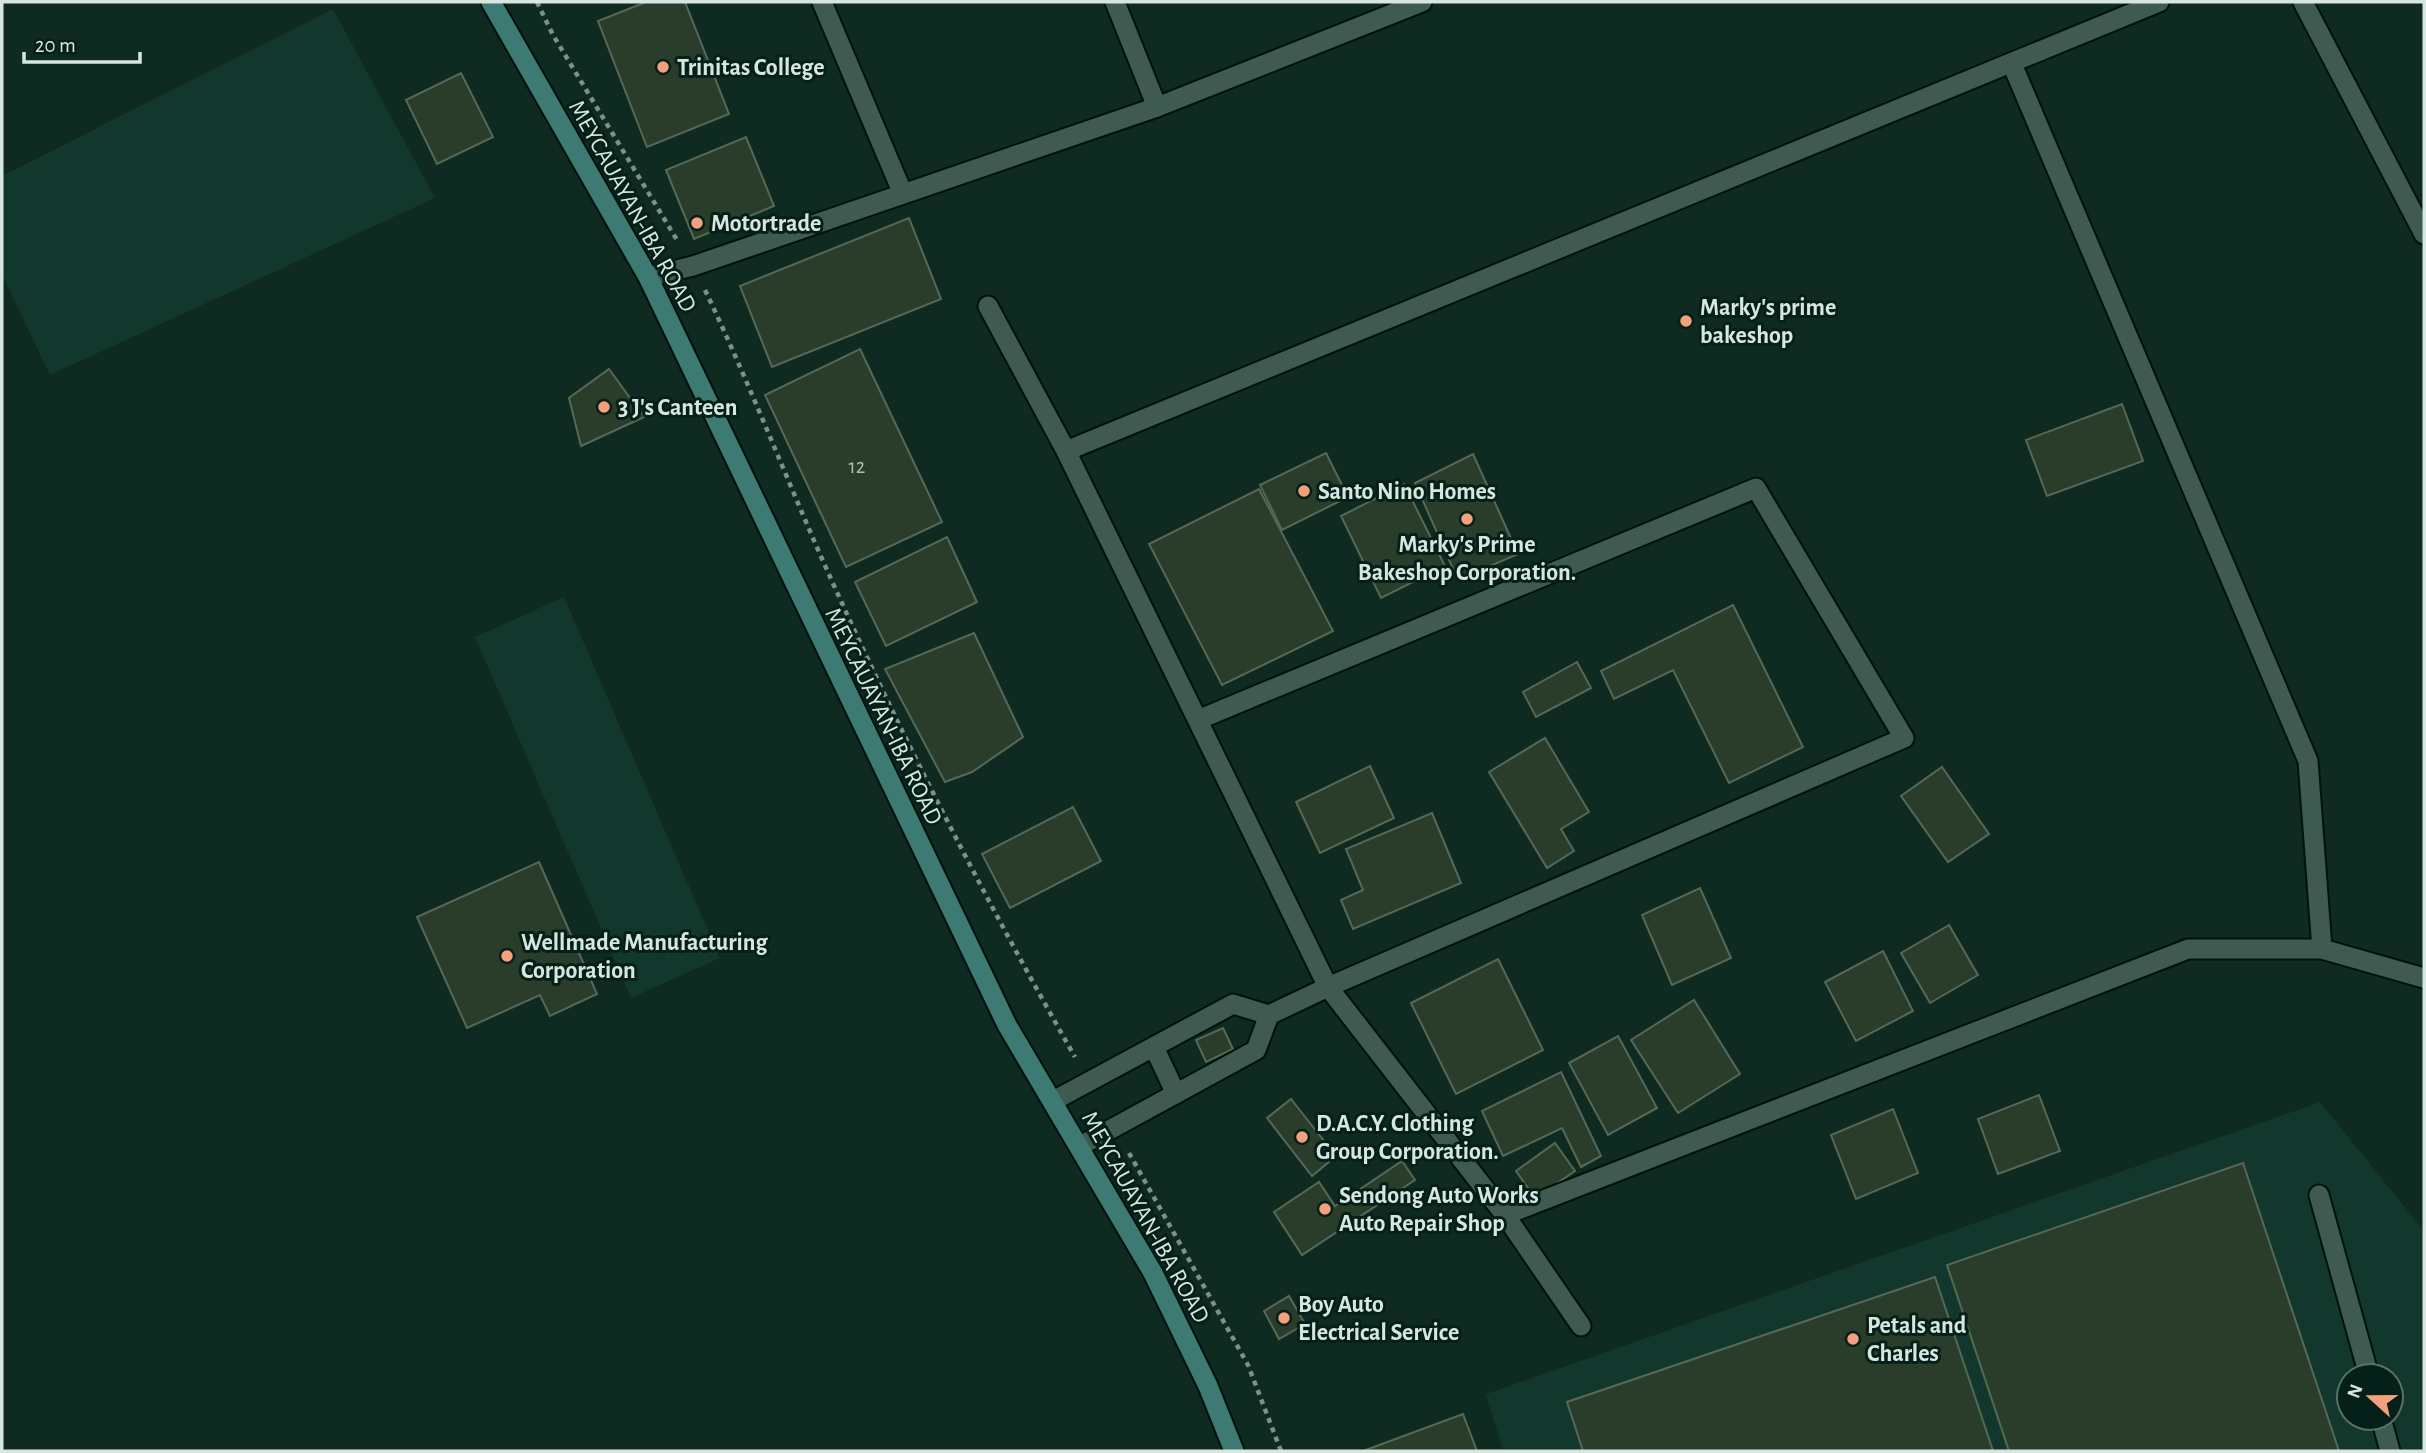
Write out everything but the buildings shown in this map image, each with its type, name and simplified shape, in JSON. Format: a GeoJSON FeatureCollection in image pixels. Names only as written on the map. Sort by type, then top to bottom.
{"type":"FeatureCollection","features":[{"type":"Feature","properties":{"kind":"main road","name":"MEYCAUAYAN-IBA ROAD"},"geometry":{"type":"LineString","coordinates":[[491,2],[648,277],[921,851],[1007,1025],[1153,1273],[1208,1386],[1234,1451]]}},
{"type":"Feature","properties":{"kind":"street"},"geometry":{"type":"LineString","coordinates":[[822,2],[902,194]]}},
{"type":"Feature","properties":{"kind":"street"},"geometry":{"type":"LineString","coordinates":[[1115,2],[1157,107]]}},
{"type":"Feature","properties":{"kind":"street"},"geometry":{"type":"LineString","coordinates":[[648,277],[693,266],[1157,107],[1422,2]]}},
{"type":"Feature","properties":{"kind":"street"},"geometry":{"type":"LineString","coordinates":[[1066,451],[2159,2]]}},
{"type":"Feature","properties":{"kind":"street"},"geometry":{"type":"LineString","coordinates":[[2303,2],[2424,234]]}},
{"type":"Feature","properties":{"kind":"street"},"geometry":{"type":"LineString","coordinates":[[2011,64],[2308,761],[2322,949]]}},
{"type":"Feature","properties":{"kind":"street"},"geometry":{"type":"LineString","coordinates":[[988,306],[1066,451],[1200,719],[1328,987],[1505,1215],[1581,1326]]}},
{"type":"Feature","properties":{"kind":"street"},"geometry":{"type":"LineString","coordinates":[[1053,1101],[1233,1004],[1269,1015],[1328,987],[1905,738],[1756,488],[1200,719]]}},
{"type":"Feature","properties":{"kind":"street"},"geometry":{"type":"LineString","coordinates":[[1505,1215],[2188,949],[2322,949],[2424,978]]}},
{"type":"Feature","properties":{"kind":"street"},"geometry":{"type":"LineString","coordinates":[[1080,1146],[1256,1050],[1269,1015]]}},
{"type":"Feature","properties":{"kind":"street"},"geometry":{"type":"LineString","coordinates":[[1154,1047],[1176,1094]]}},
{"type":"Feature","properties":{"kind":"street"},"geometry":{"type":"LineString","coordinates":[[2319,1195],[2365,1362]]}},
{"type":"Feature","properties":{"kind":"street"},"geometry":{"type":"LineString","coordinates":[[2385,1432],[2390,1451]]}},
{"type":"Feature","properties":{"kind":"path"},"geometry":{"type":"LineString","coordinates":[[537,2],[553,35],[693,266],[733,348],[820,554],[947,819],[1088,1082]]}},
{"type":"Feature","properties":{"kind":"path"},"geometry":{"type":"LineString","coordinates":[[1114,1127],[1248,1365],[1281,1451]]}},
{"type":"Feature","properties":{"kind":"shaded area"},"geometry":{"type":"Polygon","coordinates":[[[333,9],[435,198],[50,375],[2,275],[2,176],[333,9]]]}},
{"type":"Feature","properties":{"kind":"shaded area"},"geometry":{"type":"Polygon","coordinates":[[[564,597],[720,958],[631,998],[475,637],[564,597]]]}},
{"type":"Feature","properties":{"kind":"shaded area"},"geometry":{"type":"Polygon","coordinates":[[[2320,1102],[2424,1231],[2424,1451],[1503,1451],[1486,1394],[2320,1102]]]}},
{"type":"Feature","properties":{"kind":"place","name":"Trinitas College"},"geometry":{"type":"Point","coordinates":[663,67]}},
{"type":"Feature","properties":{"kind":"place","name":"Motortrade"},"geometry":{"type":"Point","coordinates":[697,223]}},
{"type":"Feature","properties":{"kind":"place","name":"Marky's prime bakeshop"},"geometry":{"type":"Point","coordinates":[1686,321]}},
{"type":"Feature","properties":{"kind":"place","name":"3 J's Canteen"},"geometry":{"type":"Point","coordinates":[604,407]}},
{"type":"Feature","properties":{"kind":"place","name":"Santo Nino Homes"},"geometry":{"type":"Point","coordinates":[1304,491]}},
{"type":"Feature","properties":{"kind":"place","name":"Marky's Prime Bakeshop Corporation."},"geometry":{"type":"Point","coordinates":[1467,519]}},
{"type":"Feature","properties":{"kind":"place","name":"Wellmade Manufacturing Corporation"},"geometry":{"type":"Point","coordinates":[507,956]}},
{"type":"Feature","properties":{"kind":"place","name":"D.A.C.Y. Clothing Group Corporation."},"geometry":{"type":"Point","coordinates":[1302,1137]}},
{"type":"Feature","properties":{"kind":"place","name":"Sendong Auto Works Auto Repair Shop"},"geometry":{"type":"Point","coordinates":[1325,1209]}},
{"type":"Feature","properties":{"kind":"place","name":"Boy Auto Electrical Service"},"geometry":{"type":"Point","coordinates":[1284,1318]}},
{"type":"Feature","properties":{"kind":"place","name":"Petals and Charles"},"geometry":{"type":"Point","coordinates":[1853,1339]}}]}
